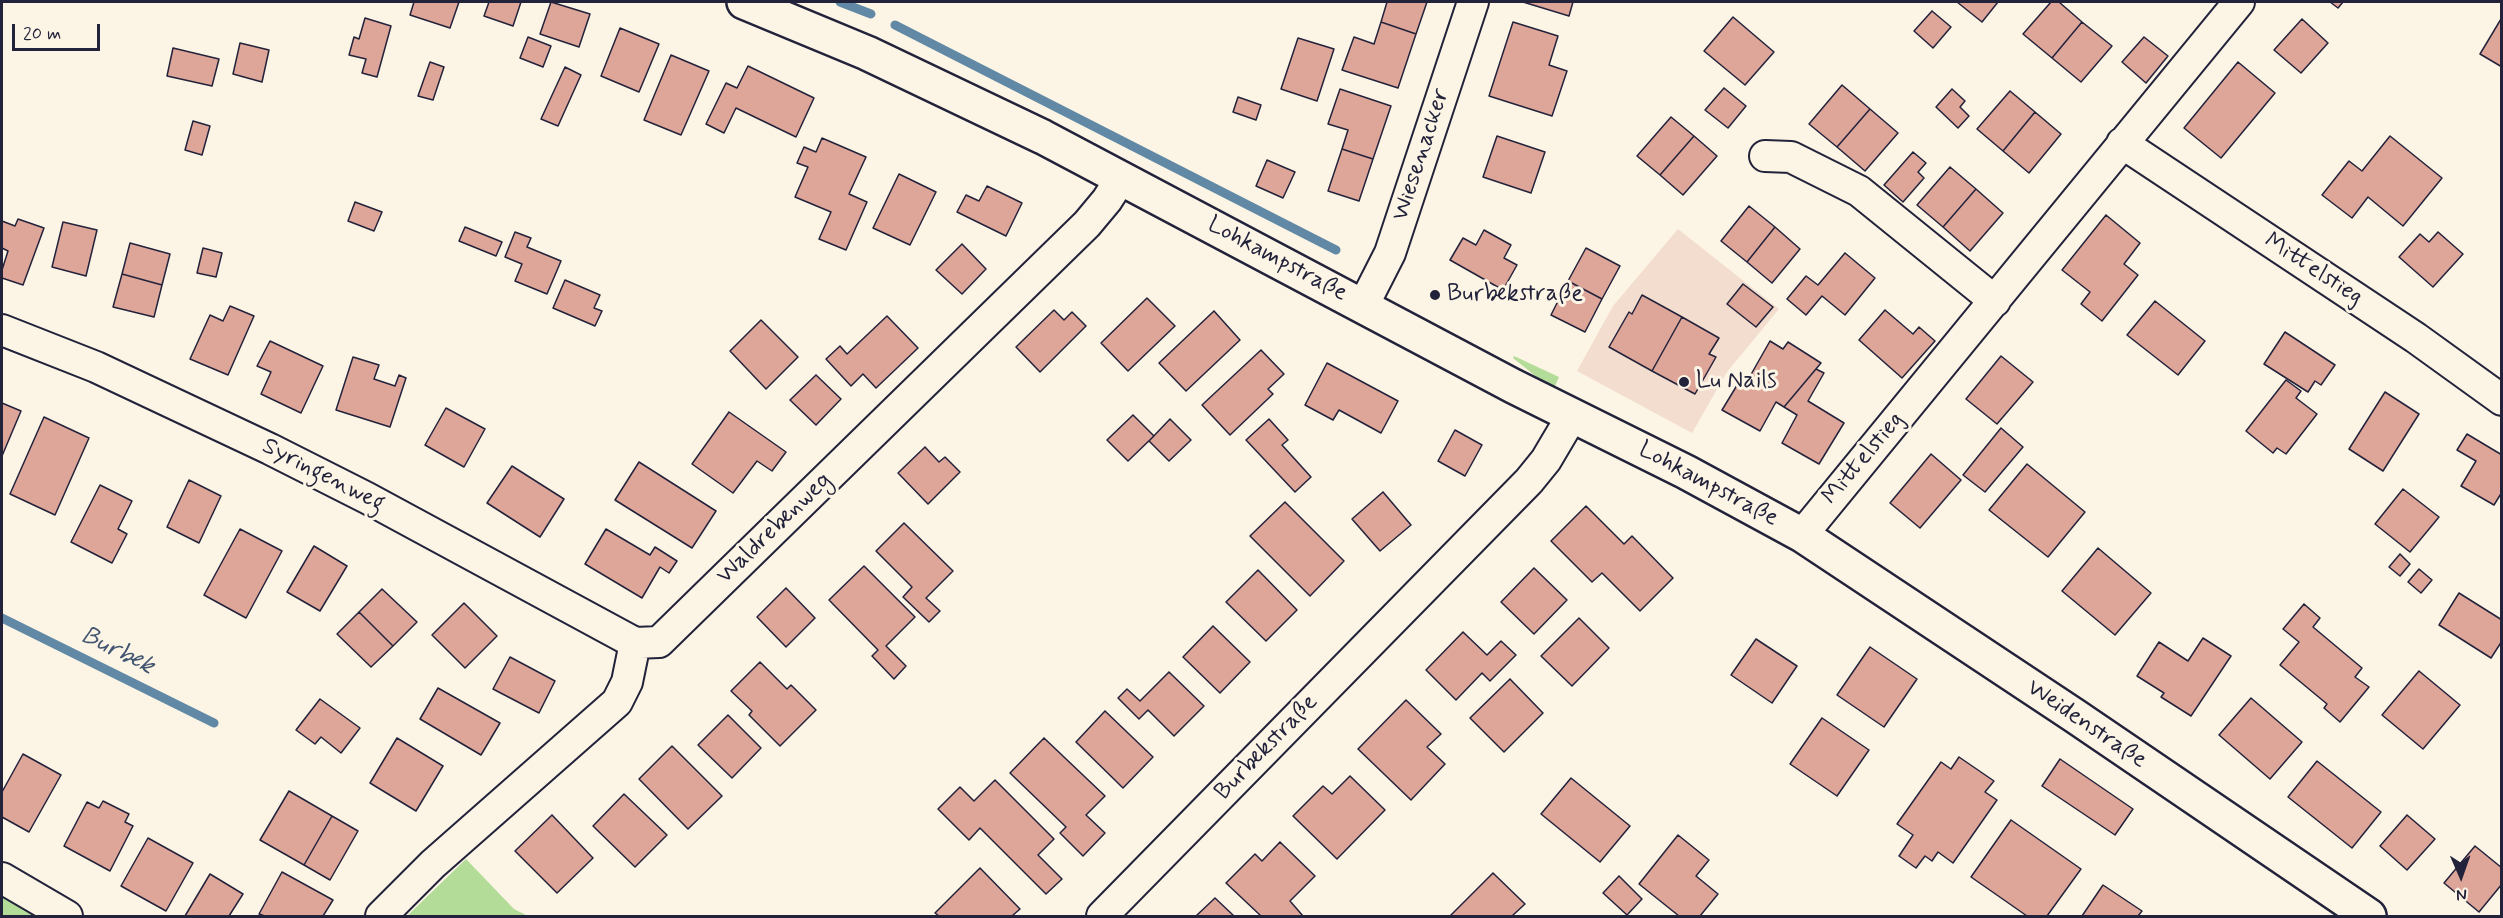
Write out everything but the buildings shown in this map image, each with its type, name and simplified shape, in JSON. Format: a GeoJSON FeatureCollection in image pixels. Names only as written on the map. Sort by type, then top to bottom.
{"type":"FeatureCollection","features":[{"type":"Feature","properties":{"kind":"street","name":"Lohkampstraße"},"geometry":{"type":"LineString","coordinates":[[744,2],[898,67],[1042,136],[1572,416],[1686,472],[1802,535]]}},
{"type":"Feature","properties":{"kind":"street","name":"Wiesenacker"},"geometry":{"type":"LineString","coordinates":[[1363,306],[1390,253],[1473,2]]}},
{"type":"Feature","properties":{"kind":"street"},"geometry":{"type":"LineString","coordinates":[[2126,137],[2239,2]]}},
{"type":"Feature","properties":{"kind":"street","name":"Mittelstieg"},"geometry":{"type":"LineString","coordinates":[[1802,535],[1995,301],[2126,137],[2502,400]]}},
{"type":"Feature","properties":{"kind":"street"},"geometry":{"type":"LineString","coordinates":[[1765,156],[1791,157],[1859,191],[1995,301]]}},
{"type":"Feature","properties":{"kind":"street","name":"Waldrebenweg"},"geometry":{"type":"LineString","coordinates":[[635,643],[659,642],[1087,224],[1107,200],[1121,178]]}},
{"type":"Feature","properties":{"kind":"street","name":"Syringenweg"},"geometry":{"type":"LineString","coordinates":[[2,330],[96,367],[239,433],[368,498],[635,643]]}},
{"type":"Feature","properties":{"kind":"street","name":"Burbekstraße"},"geometry":{"type":"LineString","coordinates":[[1102,916],[1529,481],[1546,460],[1572,416]]}},
{"type":"Feature","properties":{"kind":"street","name":"Weidenstraße"},"geometry":{"type":"LineString","coordinates":[[1802,535],[2076,716],[2369,916]]}},
{"type":"Feature","properties":{"kind":"street"},"geometry":{"type":"LineString","coordinates":[[381,916],[433,864],[616,702],[627,682],[635,643]]}},
{"type":"Feature","properties":{"kind":"street"},"geometry":{"type":"LineString","coordinates":[[2,878],[67,916]]}},
{"type":"Feature","properties":{"kind":"shaded area"},"geometry":{"type":"Polygon","coordinates":[[[1678,229],[1779,309],[1727,372],[1692,433],[1577,371],[1613,306],[1678,229]]]}},
{"type":"Feature","properties":{"kind":"green space"},"geometry":{"type":"Polygon","coordinates":[[[1514,356],[1559,377],[1555,386],[1550,386],[1538,378],[1513,358],[1514,356]]]}},
{"type":"Feature","properties":{"kind":"green space"},"geometry":{"type":"Polygon","coordinates":[[[466,859],[514,909],[528,916],[407,916],[466,859]]]}},
{"type":"Feature","properties":{"kind":"green space"},"geometry":{"type":"Polygon","coordinates":[[[2,897],[37,916],[2,916],[2,897]]]}},
{"type":"Feature","properties":{"kind":"waterway"},"geometry":{"type":"LineString","coordinates":[[840,2],[871,14]]}},
{"type":"Feature","properties":{"kind":"waterway"},"geometry":{"type":"LineString","coordinates":[[895,25],[1336,250]]}},
{"type":"Feature","properties":{"kind":"waterway","name":"Burbek"},"geometry":{"type":"LineString","coordinates":[[2,618],[214,723]]}},
{"type":"Feature","properties":{"kind":"place","name":"Burbekstraße"},"geometry":{"type":"Point","coordinates":[1435,295]}},
{"type":"Feature","properties":{"kind":"place","name":"Lu Nails"},"geometry":{"type":"Point","coordinates":[1684,382]}}]}
